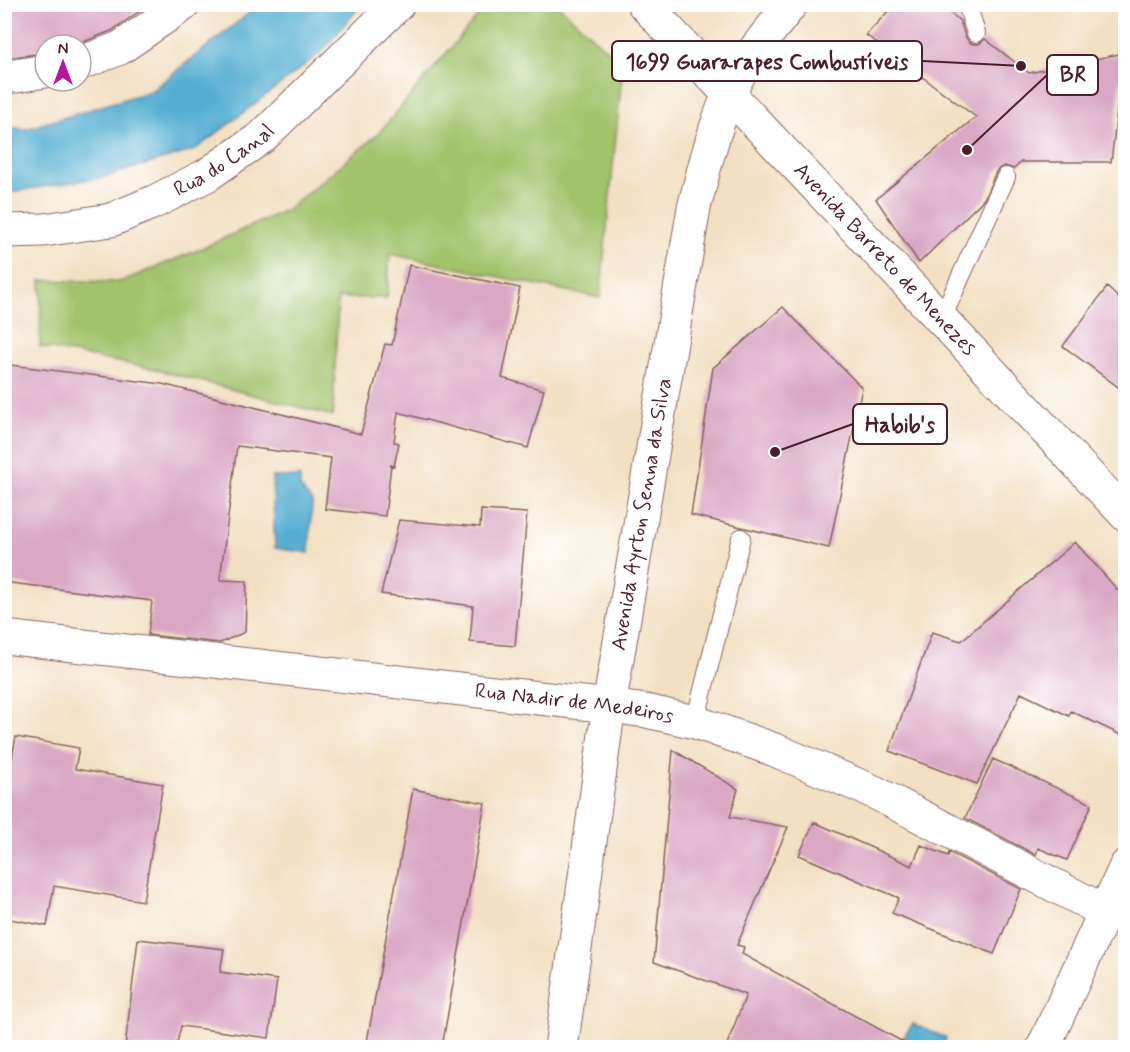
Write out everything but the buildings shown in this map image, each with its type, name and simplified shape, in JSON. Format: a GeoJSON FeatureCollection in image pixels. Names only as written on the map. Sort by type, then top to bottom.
{"type":"FeatureCollection","features":[{"type":"Feature","properties":{"kind":"street"},"geometry":{"type":"LineString","coordinates":[[93,58],[120,48],[184,4]]}},
{"type":"Feature","properties":{"kind":"street","name":"Rua do Canal"},"geometry":{"type":"LineString","coordinates":[[4,231],[44,230],[111,220],[154,202],[207,175],[262,137],[398,4]]}},
{"type":"Feature","properties":{"kind":"street","name":"Avenida Barreto de Menezes"},"geometry":{"type":"LineString","coordinates":[[644,4],[1125,515]]}},
{"type":"Feature","properties":{"kind":"street","name":"Avenida Ayrton Senna da Silva"},"geometry":{"type":"LineString","coordinates":[[561,1047],[609,705],[694,208],[708,152],[729,94],[747,61],[791,4]]}},
{"type":"Feature","properties":{"kind":"street"},"geometry":{"type":"LineString","coordinates":[[4,76],[33,73]]}},
{"type":"Feature","properties":{"kind":"street","name":"Rua Nadir de Medeiros"},"geometry":{"type":"LineString","coordinates":[[4,637],[609,705],[695,722],[775,750],[874,792],[1104,911]]}},
{"type":"Feature","properties":{"kind":"street"},"geometry":{"type":"LineString","coordinates":[[1043,1047],[1125,866]]}},
{"type":"Feature","properties":{"kind":"lane"},"geometry":{"type":"LineString","coordinates":[[967,4],[976,33]]}},
{"type":"Feature","properties":{"kind":"lane"},"geometry":{"type":"LineString","coordinates":[[941,320],[1006,177]]}},
{"type":"Feature","properties":{"kind":"lane"},"geometry":{"type":"LineString","coordinates":[[695,722],[741,538]]}},
{"type":"Feature","properties":{"kind":"green space"},"geometry":{"type":"Polygon","coordinates":[[[488,4],[558,5],[623,65],[600,298],[390,254],[387,298],[338,298],[333,416],[154,369],[40,347],[41,280],[120,282],[288,209],[378,134],[488,4]]]}},
{"type":"Feature","properties":{"kind":"water"},"geometry":{"type":"Polygon","coordinates":[[[255,5],[361,5],[322,52],[195,150],[104,177],[5,193],[5,127],[26,129],[151,91],[249,13],[255,5]]]}},
{"type":"Feature","properties":{"kind":"water"},"geometry":{"type":"Polygon","coordinates":[[[272,477],[300,477],[300,487],[312,502],[309,553],[275,548],[272,477]]]}},
{"type":"Feature","properties":{"kind":"water"},"geometry":{"type":"Polygon","coordinates":[[[913,1024],[946,1038],[944,1047],[896,1048],[913,1024]]]}},
{"type":"Feature","properties":{"kind":"place","name":"1699 Guararapes Combustíveis"},"geometry":{"type":"Point","coordinates":[1021,66]}},
{"type":"Feature","properties":{"kind":"place","name":"BR"},"geometry":{"type":"Point","coordinates":[967,150]}},
{"type":"Feature","properties":{"kind":"place","name":"Habib's"},"geometry":{"type":"Point","coordinates":[775,452]}}]}
